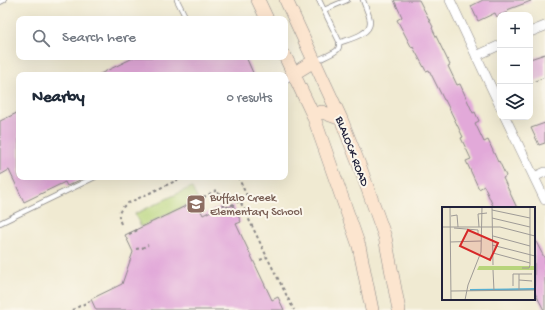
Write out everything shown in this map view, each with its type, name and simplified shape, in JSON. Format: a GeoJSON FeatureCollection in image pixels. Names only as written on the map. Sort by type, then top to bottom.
{"type":"FeatureCollection","features":[{"type":"Feature","properties":{"kind":"main road"},"geometry":{"type":"LineString","coordinates":[[258,0],[266,16]]}},
{"type":"Feature","properties":{"kind":"main road","name":"BLALOCK ROAD"},"geometry":{"type":"LineString","coordinates":[[286,0],[342,119],[360,167],[385,237],[399,310]]}},
{"type":"Feature","properties":{"kind":"main road","name":"BLALOCK ROAD"},"geometry":{"type":"LineString","coordinates":[[286,60],[288,72]]}},
{"type":"Feature","properties":{"kind":"main road"},"geometry":{"type":"LineString","coordinates":[[289,78],[314,61]]}},
{"type":"Feature","properties":{"kind":"main road","name":"BLALOCK ROAD"},"geometry":{"type":"LineString","coordinates":[[289,78],[313,115],[359,246],[372,310]]}},
{"type":"Feature","properties":{"kind":"main road"},"geometry":{"type":"LineString","coordinates":[[313,115],[322,112],[342,119]]}},
{"type":"Feature","properties":{"kind":"street"},"geometry":{"type":"LineString","coordinates":[[450,0],[497,100]]}},
{"type":"Feature","properties":{"kind":"street"},"geometry":{"type":"LineString","coordinates":[[533,31],[545,26]]}},
{"type":"Feature","properties":{"kind":"street"},"geometry":{"type":"LineString","coordinates":[[476,56],[497,46]]}},
{"type":"Feature","properties":{"kind":"street"},"geometry":{"type":"LineString","coordinates":[[506,120],[545,200]]}},
{"type":"Feature","properties":{"kind":"street"},"geometry":{"type":"LineString","coordinates":[[534,177],[545,172]]}},
{"type":"Feature","properties":{"kind":"lane"},"geometry":{"type":"LineString","coordinates":[[178,0],[184,14]]}},
{"type":"Feature","properties":{"kind":"lane"},"geometry":{"type":"LineString","coordinates":[[314,61],[338,49],[339,43],[319,0]]}},
{"type":"Feature","properties":{"kind":"lane"},"geometry":{"type":"LineString","coordinates":[[324,10],[347,0]]}},
{"type":"Feature","properties":{"kind":"lane"},"geometry":{"type":"LineString","coordinates":[[339,43],[361,35],[369,26],[370,20],[363,0]]}},
{"type":"Feature","properties":{"kind":"lane"},"geometry":{"type":"LineString","coordinates":[[0,223],[89,180]]}},
{"type":"Feature","properties":{"kind":"path"},"geometry":{"type":"LineString","coordinates":[[121,224],[118,217],[120,210],[126,204],[178,180]]}},
{"type":"Feature","properties":{"kind":"path"},"geometry":{"type":"LineString","coordinates":[[198,200],[217,190],[226,208],[246,198],[247,196],[239,180]]}},
{"type":"Feature","properties":{"kind":"path"},"geometry":{"type":"LineString","coordinates":[[240,201],[294,310]]}},
{"type":"Feature","properties":{"kind":"path"},"geometry":{"type":"LineString","coordinates":[[129,234],[140,228]]}},
{"type":"Feature","properties":{"kind":"path"},"geometry":{"type":"LineString","coordinates":[[136,249],[148,245]]}},
{"type":"Feature","properties":{"kind":"path"},"geometry":{"type":"LineString","coordinates":[[260,260],[267,257]]}},
{"type":"Feature","properties":{"kind":"path"},"geometry":{"type":"LineString","coordinates":[[72,310],[90,302]]}},
{"type":"Feature","properties":{"kind":"green space"},"geometry":{"type":"Polygon","coordinates":[[[189,188],[192,188],[198,200],[141,227],[135,214],[189,188]]]}},
{"type":"Feature","properties":{"kind":"building"},"geometry":{"type":"Polygon","coordinates":[[[394,0],[419,0],[450,65],[448,66],[457,85],[460,84],[473,113],[475,112],[479,121],[475,123],[484,142],[488,140],[498,162],[499,161],[506,176],[503,178],[517,207],[494,207],[484,186],[479,189],[466,161],[471,159],[461,138],[463,137],[429,70],[426,71],[397,20],[402,17],[394,0]]]}},
{"type":"Feature","properties":{"kind":"building"},"geometry":{"type":"Polygon","coordinates":[[[483,0],[531,0],[507,10],[508,12],[497,12],[497,17],[495,13],[478,21],[471,6],[483,0]]]}},
{"type":"Feature","properties":{"kind":"building"},"geometry":{"type":"Polygon","coordinates":[[[545,54],[545,77],[533,82],[533,58],[545,54]]]}},
{"type":"Feature","properties":{"kind":"building"},"geometry":{"type":"Polygon","coordinates":[[[129,60],[247,60],[253,72],[104,72],[129,60]]]}},
{"type":"Feature","properties":{"kind":"building"},"geometry":{"type":"Polygon","coordinates":[[[16,113],[16,180],[80,180],[67,186],[65,182],[24,202],[9,170],[0,175],[0,121],[16,113]]]}},
{"type":"Feature","properties":{"kind":"building"},"geometry":{"type":"Polygon","coordinates":[[[545,123],[545,143],[539,145],[531,128],[545,123]]]}},
{"type":"Feature","properties":{"kind":"building"},"geometry":{"type":"Polygon","coordinates":[[[196,201],[203,215],[221,206],[223,210],[233,205],[241,222],[236,224],[272,300],[278,297],[284,310],[96,310],[91,299],[122,284],[133,252],[125,235],[196,201]]]}},
{"type":"Feature","properties":{"kind":"building"},"geometry":{"type":"Polygon","coordinates":[[[535,240],[545,259],[544,310],[535,293],[535,240]]]}},
{"type":"Feature","properties":{"kind":"place","name":"Buffalo Creek Elementary School"},"geometry":{"type":"Point","coordinates":[196,204]}}]}
